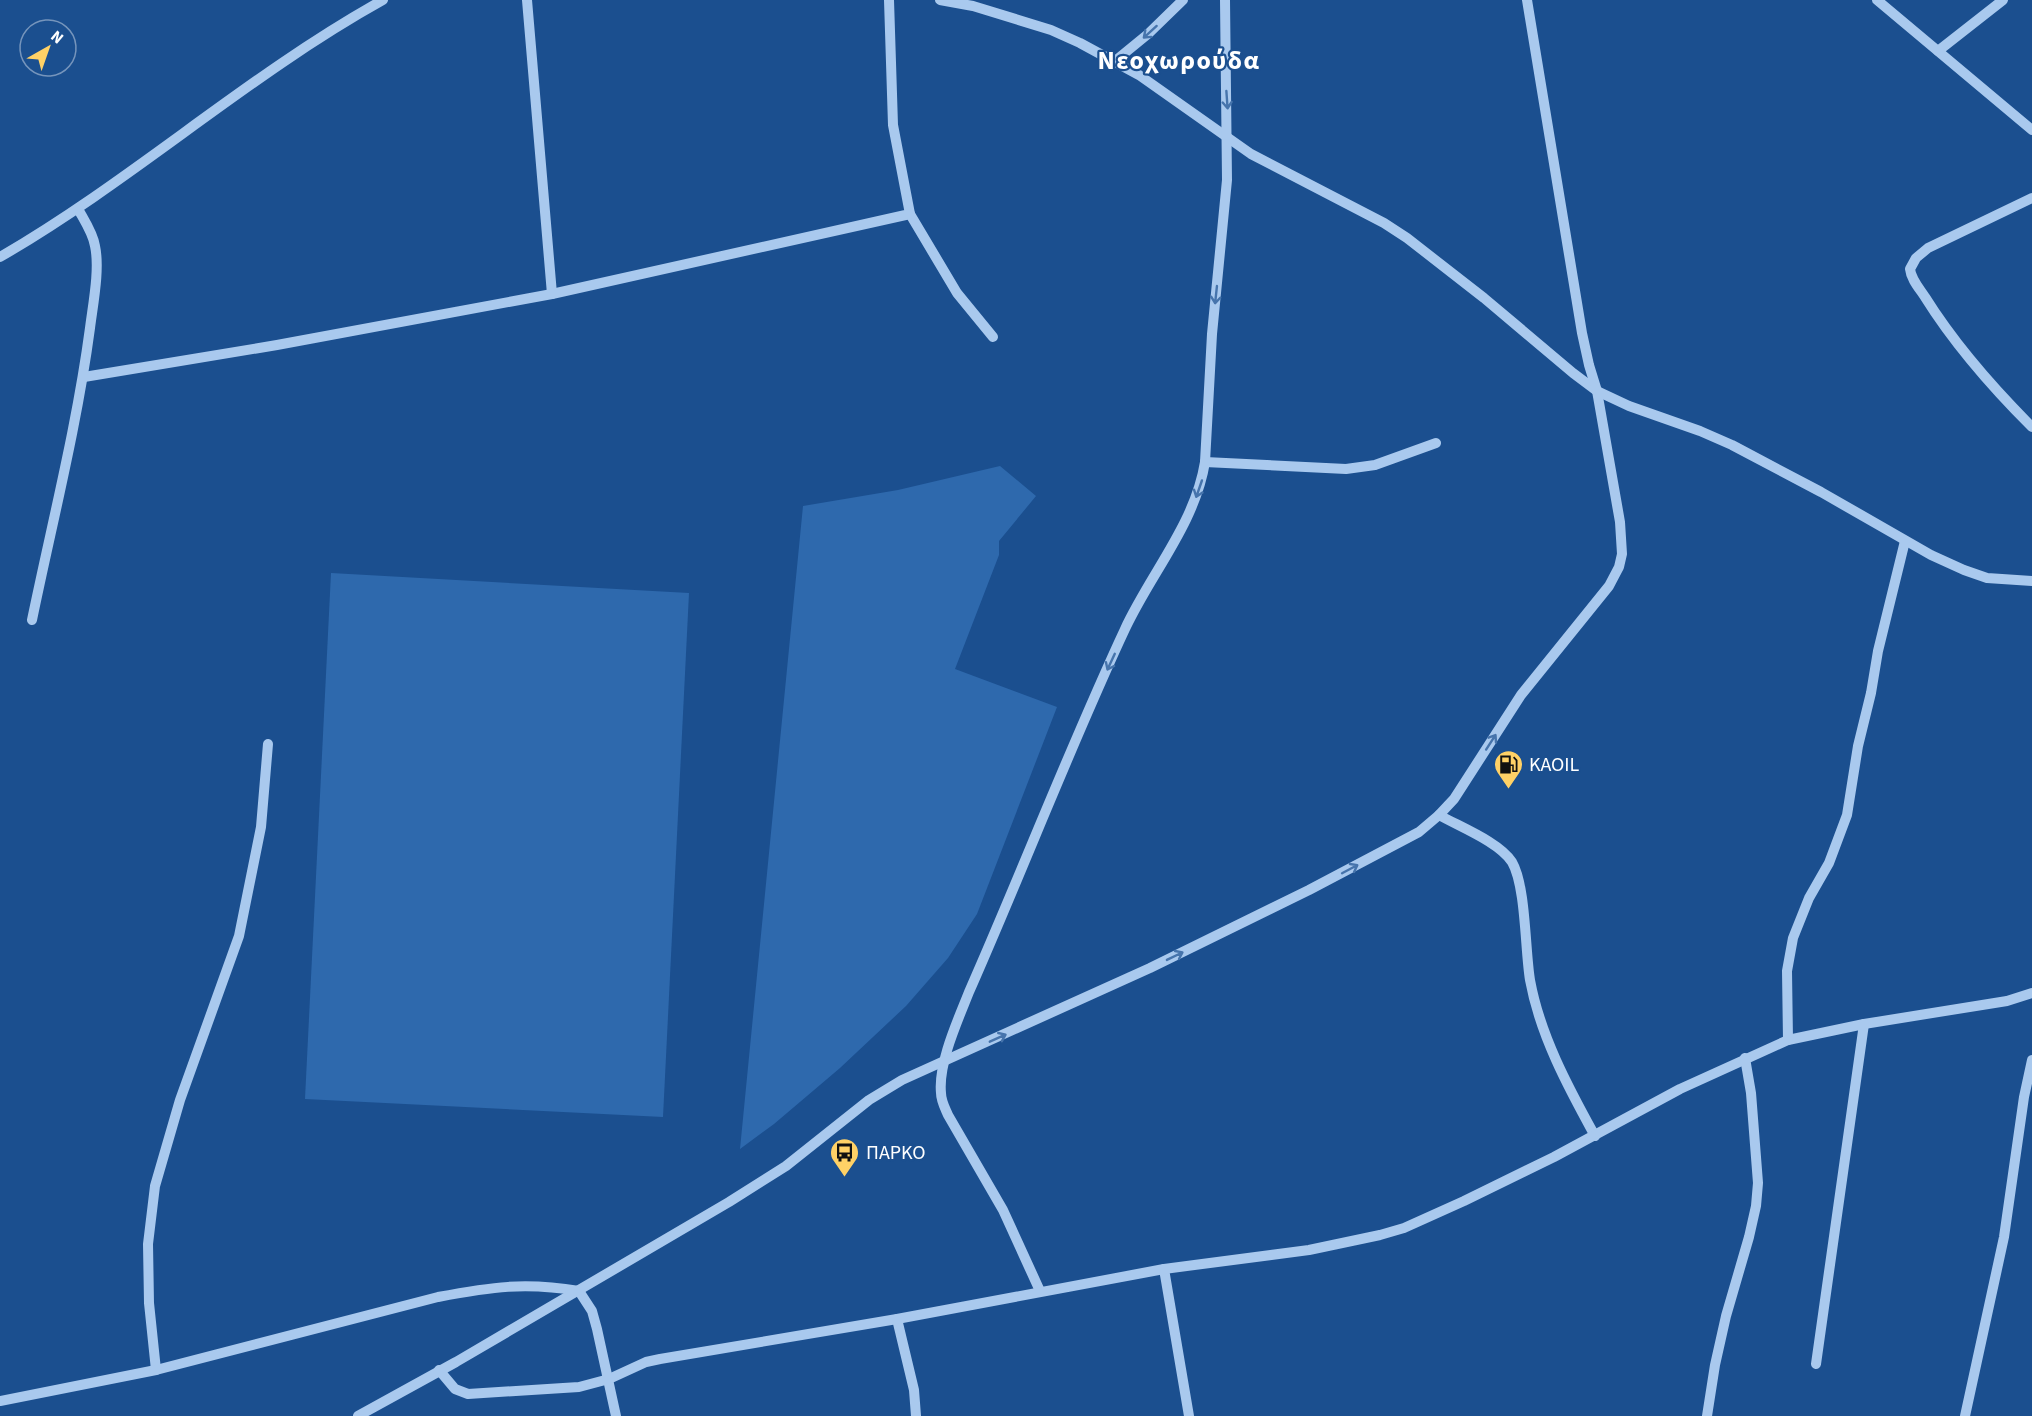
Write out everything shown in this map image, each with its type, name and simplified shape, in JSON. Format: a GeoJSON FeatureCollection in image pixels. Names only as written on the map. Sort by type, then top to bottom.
{"type":"FeatureCollection","features":[{"type":"Feature","properties":{"kind":"street"},"geometry":{"type":"LineString","coordinates":[[0,257],[78,209],[215,109],[294,55],[383,0]]}},
{"type":"Feature","properties":{"kind":"street"},"geometry":{"type":"LineString","coordinates":[[527,0],[552,294]]}},
{"type":"Feature","properties":{"kind":"street"},"geometry":{"type":"LineString","coordinates":[[889,0],[893,125],[910,214],[957,293],[993,337]]}},
{"type":"Feature","properties":{"kind":"street"},"geometry":{"type":"LineString","coordinates":[[940,0],[1018,18],[1080,43],[1115,61],[1179,102],[1251,154],[1384,223],[1407,238],[1597,390],[1629,406],[1732,445],[1821,492],[1905,541],[1975,575],[2032,581]]}},
{"type":"Feature","properties":{"kind":"street"},"geometry":{"type":"LineString","coordinates":[[1115,61],[1148,34],[1183,0]]}},
{"type":"Feature","properties":{"kind":"street"},"geometry":{"type":"LineString","coordinates":[[1040,1291],[1002,1210],[948,1115],[940,1083],[952,1035],[969,992],[1087,714],[1126,628],[1185,523],[1198,493],[1205,462],[1212,334],[1227,180],[1226,0]]}},
{"type":"Feature","properties":{"kind":"street"},"geometry":{"type":"LineString","coordinates":[[358,1416],[579,1291],[729,1202],[786,1166],[885,1090],[902,1080],[1062,1009],[1250,920],[1405,840],[1419,832],[1439,815],[1466,782],[1521,695],[1604,593],[1619,567],[1622,555],[1620,522],[1597,390],[1582,333],[1527,0]]}},
{"type":"Feature","properties":{"kind":"street"},"geometry":{"type":"LineString","coordinates":[[1877,0],[2032,130]]}},
{"type":"Feature","properties":{"kind":"street"},"geometry":{"type":"LineString","coordinates":[[1938,51],[2003,0]]}},
{"type":"Feature","properties":{"kind":"street"},"geometry":{"type":"LineString","coordinates":[[2032,198],[1928,248],[1916,258],[1910,268],[1913,278],[1944,326],[1998,392],[2032,427]]}},
{"type":"Feature","properties":{"kind":"street"},"geometry":{"type":"LineString","coordinates":[[32,620],[84,377],[96,270],[96,246],[78,209]]}},
{"type":"Feature","properties":{"kind":"street"},"geometry":{"type":"LineString","coordinates":[[84,377],[332,335],[552,294],[910,214]]}},
{"type":"Feature","properties":{"kind":"street"},"geometry":{"type":"LineString","coordinates":[[1205,462],[1346,469],[1375,465],[1436,443]]}},
{"type":"Feature","properties":{"kind":"street"},"geometry":{"type":"LineString","coordinates":[[1788,1040],[1787,971],[1793,938],[1809,898],[1830,863],[1847,815],[1858,746],[1871,693],[1878,651],[1905,541]]}},
{"type":"Feature","properties":{"kind":"street"},"geometry":{"type":"LineString","coordinates":[[156,1370],[149,1303],[148,1244],[155,1186],[180,1100],[238,936],[250,889],[261,827],[268,744]]}},
{"type":"Feature","properties":{"kind":"street"},"geometry":{"type":"LineString","coordinates":[[1439,815],[1498,848],[1513,864],[1519,882],[1530,979],[1539,1018],[1575,1099],[1595,1136]]}},
{"type":"Feature","properties":{"kind":"street"},"geometry":{"type":"LineString","coordinates":[[439,1371],[455,1389],[468,1395],[579,1387],[609,1379],[646,1362],[660,1359],[897,1319],[1164,1269],[1348,1243],[1404,1228],[1464,1201],[1595,1136],[1680,1089],[1788,1040],[1864,1024],[1997,1002],[2032,993]]}},
{"type":"Feature","properties":{"kind":"street"},"geometry":{"type":"LineString","coordinates":[[1816,1364],[1864,1024]]}},
{"type":"Feature","properties":{"kind":"street"},"geometry":{"type":"LineString","coordinates":[[1707,1416],[1724,1326],[1756,1206],[1757,1160],[1751,1093],[1745,1058]]}},
{"type":"Feature","properties":{"kind":"street"},"geometry":{"type":"LineString","coordinates":[[1965,1416],[2004,1238],[2024,1097],[2032,1060]]}},
{"type":"Feature","properties":{"kind":"street"},"geometry":{"type":"LineString","coordinates":[[1164,1269],[1189,1416]]}},
{"type":"Feature","properties":{"kind":"street"},"geometry":{"type":"LineString","coordinates":[[0,1401],[156,1370],[438,1298],[511,1285],[551,1286],[579,1291],[592,1311],[616,1416]]}},
{"type":"Feature","properties":{"kind":"street"},"geometry":{"type":"LineString","coordinates":[[897,1319],[914,1390],[916,1416]]}},
{"type":"Feature","properties":{"kind":"shaded area"},"geometry":{"type":"Polygon","coordinates":[[[1000,466],[1036,496],[999,541],[999,555],[955,669],[1057,707],[977,914],[948,958],[906,1006],[840,1068],[774,1124],[740,1149],[803,506],[898,490],[1000,466]]]}},
{"type":"Feature","properties":{"kind":"shaded area"},"geometry":{"type":"Polygon","coordinates":[[[331,573],[689,593],[663,1117],[305,1099],[331,573]]]}},
{"type":"Feature","properties":{"kind":"place","name":"KAOIL"},"geometry":{"type":"Point","coordinates":[1508,790]}},
{"type":"Feature","properties":{"kind":"place","name":"ΠΑΡΚΟ"},"geometry":{"type":"Point","coordinates":[845,1178]}},
{"type":"Feature","properties":{"kind":"district","name":"Νεοχωρούδα"},"geometry":{"type":"Point","coordinates":[1179,60]}}]}
